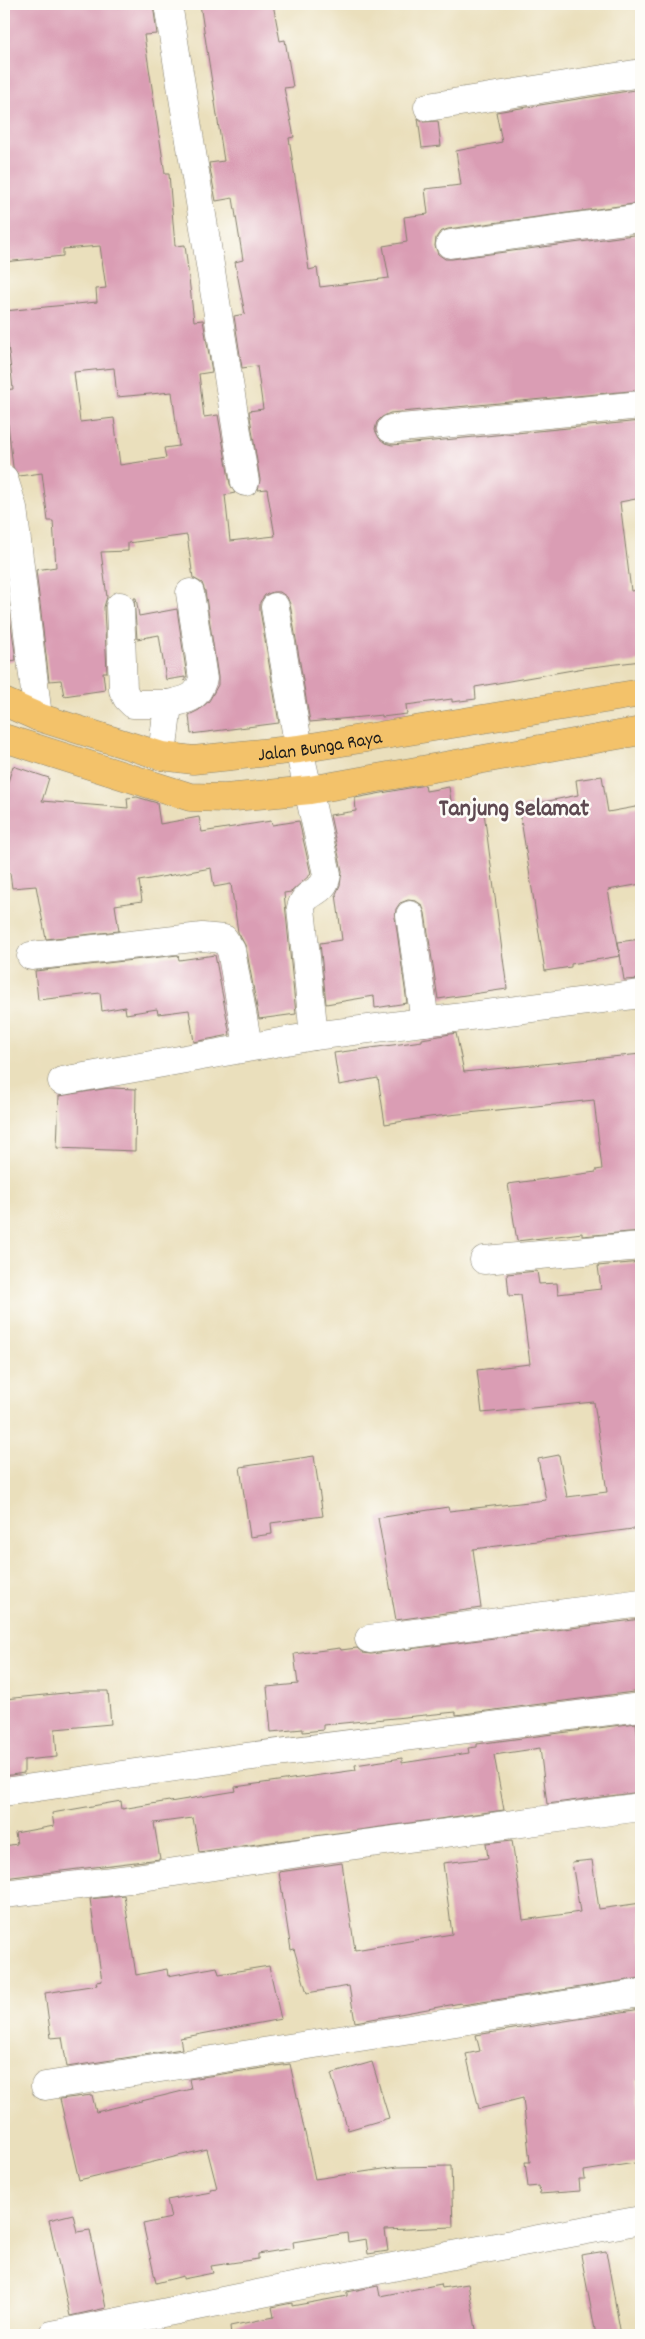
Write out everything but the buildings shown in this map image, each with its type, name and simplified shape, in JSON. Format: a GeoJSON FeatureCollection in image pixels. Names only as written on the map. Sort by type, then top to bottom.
{"type":"FeatureCollection","features":[{"type":"Feature","properties":{"kind":"main road","name":"Jalan Bunga Raya"},"geometry":{"type":"LineString","coordinates":[[4,702],[38,717],[162,756],[193,760],[299,750],[641,693]]}},
{"type":"Feature","properties":{"kind":"main road"},"geometry":{"type":"LineString","coordinates":[[4,738],[190,796],[225,798],[310,790],[641,731]]}},
{"type":"Feature","properties":{"kind":"street"},"geometry":{"type":"LineString","coordinates":[[168,4],[245,482]]}},
{"type":"Feature","properties":{"kind":"street"},"geometry":{"type":"LineString","coordinates":[[428,107],[641,73]]}},
{"type":"Feature","properties":{"kind":"street"},"geometry":{"type":"LineString","coordinates":[[450,244],[641,218]]}},
{"type":"Feature","properties":{"kind":"street"},"geometry":{"type":"LineString","coordinates":[[391,429],[641,405]]}},
{"type":"Feature","properties":{"kind":"street"},"geometry":{"type":"LineString","coordinates":[[4,479],[13,508],[38,717]]}},
{"type":"Feature","properties":{"kind":"street"},"geometry":{"type":"LineString","coordinates":[[120,606],[124,690],[127,698],[133,704],[168,704],[193,697],[199,691],[203,679],[190,593]]}},
{"type":"Feature","properties":{"kind":"street"},"geometry":{"type":"LineString","coordinates":[[275,607],[299,750],[310,790],[327,874],[326,882],[321,889],[307,896],[302,901],[301,908],[314,1036]]}},
{"type":"Feature","properties":{"kind":"street"},"geometry":{"type":"LineString","coordinates":[[162,756],[168,704]]}},
{"type":"Feature","properties":{"kind":"street"},"geometry":{"type":"LineString","coordinates":[[410,915],[425,1022]]}},
{"type":"Feature","properties":{"kind":"street"},"geometry":{"type":"LineString","coordinates":[[31,956],[202,937],[224,939],[231,950],[248,1046]]}},
{"type":"Feature","properties":{"kind":"street"},"geometry":{"type":"LineString","coordinates":[[62,1081],[248,1046],[314,1036],[641,994]]}},
{"type":"Feature","properties":{"kind":"street"},"geometry":{"type":"LineString","coordinates":[[484,1260],[641,1246]]}},
{"type":"Feature","properties":{"kind":"street"},"geometry":{"type":"LineString","coordinates":[[369,1639],[641,1602]]}},
{"type":"Feature","properties":{"kind":"street"},"geometry":{"type":"LineString","coordinates":[[4,1792],[238,1758],[641,1707]]}},
{"type":"Feature","properties":{"kind":"street"},"geometry":{"type":"LineString","coordinates":[[4,1894],[129,1879],[329,1849],[641,1807]]}},
{"type":"Feature","properties":{"kind":"street"},"geometry":{"type":"LineString","coordinates":[[45,2086],[641,1994]]}},
{"type":"Feature","properties":{"kind":"street"},"geometry":{"type":"LineString","coordinates":[[52,2335],[641,2220]]}},
{"type":"Feature","properties":{"kind":"district","name":"Tanjung Selamat"},"geometry":{"type":"Point","coordinates":[514,807]}}]}
